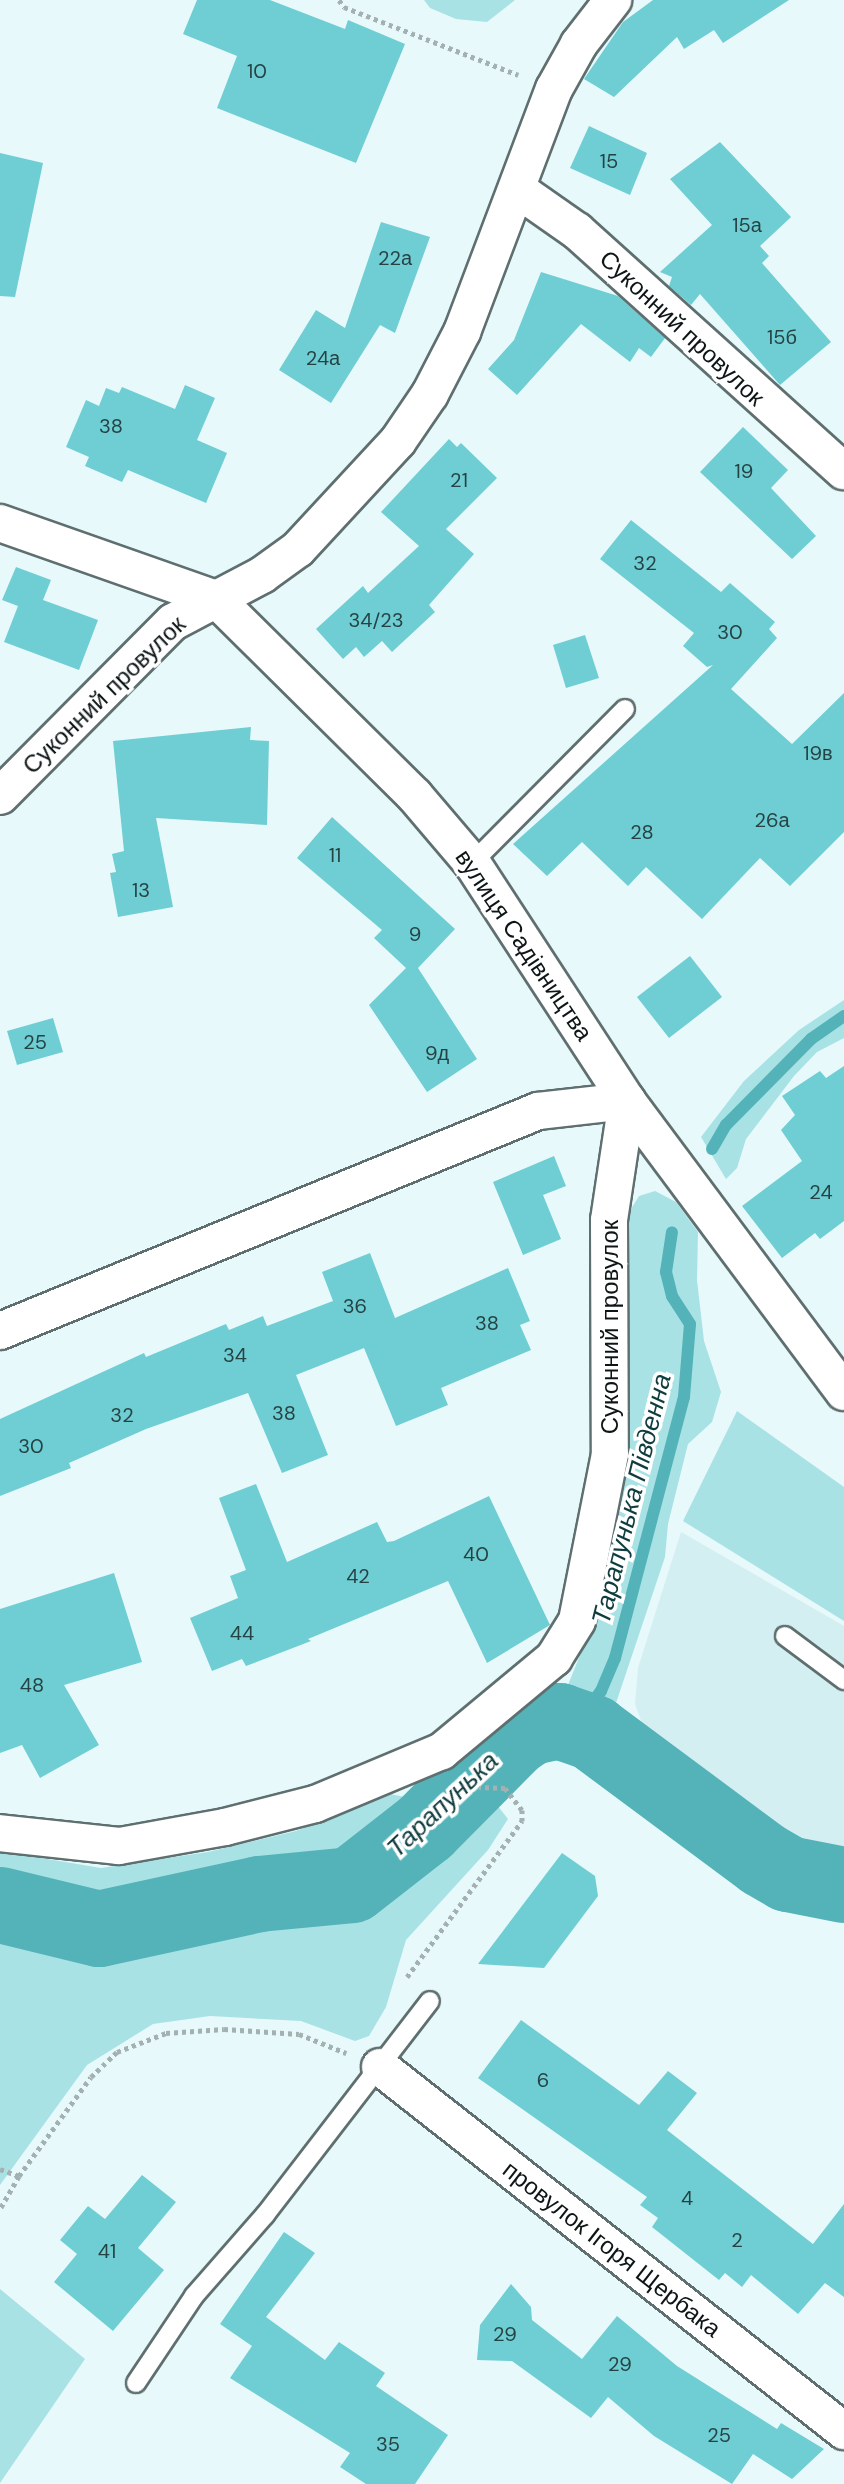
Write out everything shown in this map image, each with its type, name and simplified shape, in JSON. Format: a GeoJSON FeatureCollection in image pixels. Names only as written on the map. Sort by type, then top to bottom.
{"type":"FeatureCollection","features":[{"type":"Feature","properties":{"kind":"street","name":"Суконний провулок"},"geometry":{"type":"LineString","coordinates":[[0,796],[173,622],[298,549],[398,441],[447,364],[554,89],[579,44],[613,0]]}},
{"type":"Feature","properties":{"kind":"street","name":"Суконний провулок"},"geometry":{"type":"LineString","coordinates":[[517,189],[577,231],[844,471]]}},
{"type":"Feature","properties":{"kind":"street","name":"вулиця Садівництва"},"geometry":{"type":"LineString","coordinates":[[0,523],[216,599],[415,796],[472,863],[627,1101],[844,1392]]}},
{"type":"Feature","properties":{"kind":"street","name":"Суконний провулок"},"geometry":{"type":"LineString","coordinates":[[0,1833],[119,1846],[225,1827],[315,1804],[442,1751],[554,1658],[577,1621],[610,1454],[609,1220],[627,1101]]}},
{"type":"Feature","properties":{"kind":"street"},"geometry":{"type":"LineString","coordinates":[[0,1331],[538,1111],[627,1101]]}},
{"type":"Feature","properties":{"kind":"street","name":"провулок Ігоря Щербака"},"geometry":{"type":"LineString","coordinates":[[380,2067],[844,2431]]}},
{"type":"Feature","properties":{"kind":"lane"},"geometry":{"type":"LineString","coordinates":[[472,863],[625,709]]}},
{"type":"Feature","properties":{"kind":"lane"},"geometry":{"type":"LineString","coordinates":[[785,1636],[844,1680]]}},
{"type":"Feature","properties":{"kind":"lane"},"geometry":{"type":"LineString","coordinates":[[136,2383],[194,2296],[265,2215],[430,2001]]}},
{"type":"Feature","properties":{"kind":"path"},"geometry":{"type":"LineString","coordinates":[[339,0],[344,7],[554,89]]}},
{"type":"Feature","properties":{"kind":"path"},"geometry":{"type":"LineString","coordinates":[[430,2001],[406,1979],[522,1821],[522,1810],[505,1788],[479,1787],[467,1777]]}},
{"type":"Feature","properties":{"kind":"path"},"geometry":{"type":"LineString","coordinates":[[0,2209],[19,2176],[91,2077],[117,2052],[166,2033],[224,2029],[299,2034],[380,2067]]}},
{"type":"Feature","properties":{"kind":"path"},"geometry":{"type":"LineString","coordinates":[[0,2169],[19,2176]]}},
{"type":"Feature","properties":{"kind":"shaded area"},"geometry":{"type":"Polygon","coordinates":[[[424,0],[515,0],[487,22],[456,19],[430,8],[424,0]]]}},
{"type":"Feature","properties":{"kind":"shaded area"},"geometry":{"type":"Polygon","coordinates":[[[844,1000],[844,1038],[817,1052],[794,1076],[746,1139],[737,1168],[726,1179],[701,1137],[744,1081],[799,1030],[844,1000]]]}},
{"type":"Feature","properties":{"kind":"shaded area"},"geometry":{"type":"Polygon","coordinates":[[[655,1191],[676,1202],[698,1232],[697,1280],[704,1341],[721,1392],[712,1422],[688,1444],[668,1524],[665,1557],[615,1706],[596,1721],[571,1710],[564,1695],[586,1640],[623,1463],[628,1214],[639,1196],[655,1191]]]}},
{"type":"Feature","properties":{"kind":"shaded area"},"geometry":{"type":"Polygon","coordinates":[[[737,1411],[844,1487],[844,1621],[683,1521],[737,1411]]]}},
{"type":"Feature","properties":{"kind":"shaded area"},"geometry":{"type":"Polygon","coordinates":[[[681,1532],[844,1626],[844,1847],[792,1839],[655,1746],[644,1729],[635,1704],[638,1668],[681,1532]]]}},
{"type":"Feature","properties":{"kind":"shaded area"},"geometry":{"type":"Polygon","coordinates":[[[644,1755],[746,1818],[769,1854],[754,1873],[634,1772],[644,1755]]]}},
{"type":"Feature","properties":{"kind":"shaded area"},"geometry":{"type":"Polygon","coordinates":[[[458,1781],[472,1794],[490,1796],[508,1819],[488,1850],[406,1940],[386,2007],[369,2036],[355,2041],[301,2021],[210,2016],[153,2024],[87,2065],[0,2185],[0,1851],[101,1868],[208,1852],[296,1831],[390,1794],[435,1803],[458,1781]]]}},
{"type":"Feature","properties":{"kind":"shaded area"},"geometry":{"type":"Polygon","coordinates":[[[792,1839],[844,1847],[844,1902],[758,1884],[792,1839]]]}},
{"type":"Feature","properties":{"kind":"shaded area"},"geometry":{"type":"Polygon","coordinates":[[[0,2289],[85,2359],[0,2483],[0,2289]]]}},
{"type":"Feature","properties":{"kind":"building"},"geometry":{"type":"Polygon","coordinates":[[[197,0],[270,0],[345,29],[348,20],[405,44],[356,163],[217,108],[237,56],[183,34],[197,0]]]}},
{"type":"Feature","properties":{"kind":"building"},"geometry":{"type":"Polygon","coordinates":[[[653,0],[789,0],[723,43],[714,30],[684,49],[677,37],[614,97],[584,79],[623,22],[653,0]]]}},
{"type":"Feature","properties":{"kind":"building"},"geometry":{"type":"Polygon","coordinates":[[[589,126],[647,153],[630,195],[570,168],[589,126]]]}},
{"type":"Feature","properties":{"kind":"building"},"geometry":{"type":"Polygon","coordinates":[[[720,142],[791,217],[760,246],[769,256],[762,263],[831,342],[780,385],[700,294],[691,305],[669,286],[672,277],[660,272],[712,225],[670,179],[720,142]]]}},
{"type":"Feature","properties":{"kind":"building"},"geometry":{"type":"Polygon","coordinates":[[[0,153],[43,163],[15,297],[0,296],[0,153]]]}},
{"type":"Feature","properties":{"kind":"building"},"geometry":{"type":"Polygon","coordinates":[[[381,222],[430,237],[395,333],[380,325],[331,403],[279,370],[316,310],[345,328],[381,222]]]}},
{"type":"Feature","properties":{"kind":"building"},"geometry":{"type":"Polygon","coordinates":[[[541,272],[618,296],[665,338],[651,357],[639,348],[630,362],[581,324],[517,395],[488,369],[514,340],[541,272]]]}},
{"type":"Feature","properties":{"kind":"building"},"geometry":{"type":"Polygon","coordinates":[[[185,385],[215,398],[197,440],[227,453],[206,503],[128,470],[122,482],[85,466],[89,457],[66,447],[86,400],[99,406],[106,388],[119,393],[122,387],[175,409],[185,385]]]}},
{"type":"Feature","properties":{"kind":"building"},"geometry":{"type":"Polygon","coordinates":[[[743,427],[788,470],[771,488],[816,536],[792,559],[700,472],[743,427]]]}},
{"type":"Feature","properties":{"kind":"building"},"geometry":{"type":"Polygon","coordinates":[[[449,439],[457,447],[461,443],[497,478],[446,529],[474,554],[429,605],[435,612],[392,652],[382,641],[364,657],[356,647],[343,659],[316,629],[363,586],[368,593],[419,546],[381,512],[449,439]]]}},
{"type":"Feature","properties":{"kind":"building"},"geometry":{"type":"Polygon","coordinates":[[[631,520],[721,592],[730,583],[775,622],[769,629],[777,638],[731,689],[792,744],[844,693],[844,832],[790,886],[760,858],[702,919],[646,867],[628,886],[582,842],[547,876],[513,844],[713,665],[707,667],[683,646],[694,633],[600,559],[631,520]]]}},
{"type":"Feature","properties":{"kind":"building"},"geometry":{"type":"Polygon","coordinates":[[[16,567],[51,580],[43,600],[98,620],[79,670],[4,642],[18,606],[2,600],[16,567]]]}},
{"type":"Feature","properties":{"kind":"building"},"geometry":{"type":"Polygon","coordinates":[[[585,635],[599,678],[566,688],[553,645],[585,635]]]}},
{"type":"Feature","properties":{"kind":"building"},"geometry":{"type":"Polygon","coordinates":[[[251,727],[250,740],[269,741],[267,825],[156,818],[173,907],[118,917],[110,873],[116,872],[112,854],[124,851],[113,741],[251,727]]]}},
{"type":"Feature","properties":{"kind":"building"},"geometry":{"type":"Polygon","coordinates":[[[332,817],[455,929],[418,968],[477,1059],[427,1092],[369,1005],[406,968],[374,938],[382,930],[297,858],[332,817]]]}},
{"type":"Feature","properties":{"kind":"building"},"geometry":{"type":"Polygon","coordinates":[[[690,956],[722,997],[669,1038],[637,997],[690,956]]]}},
{"type":"Feature","properties":{"kind":"building"},"geometry":{"type":"Polygon","coordinates":[[[53,1018],[63,1052],[17,1065],[7,1031],[53,1018]]]}},
{"type":"Feature","properties":{"kind":"building"},"geometry":{"type":"Polygon","coordinates":[[[844,1066],[844,1221],[820,1239],[815,1233],[782,1258],[742,1206],[802,1161],[781,1130],[795,1115],[782,1096],[820,1071],[826,1078],[844,1066]]]}},
{"type":"Feature","properties":{"kind":"building"},"geometry":{"type":"Polygon","coordinates":[[[554,1156],[566,1186],[543,1195],[561,1239],[523,1255],[493,1182],[554,1156]]]}},
{"type":"Feature","properties":{"kind":"building"},"geometry":{"type":"Polygon","coordinates":[[[370,1253],[395,1318],[508,1268],[530,1321],[520,1325],[531,1350],[441,1388],[448,1405],[396,1426],[364,1348],[296,1375],[328,1455],[282,1473],[248,1393],[146,1429],[69,1463],[71,1468],[0,1496],[0,1419],[144,1353],[146,1357],[226,1324],[229,1330],[263,1316],[267,1326],[333,1301],[322,1272],[370,1253]]]}},
{"type":"Feature","properties":{"kind":"building"},"geometry":{"type":"Polygon","coordinates":[[[256,1484],[287,1562],[377,1522],[387,1542],[394,1541],[489,1496],[550,1625],[487,1663],[448,1581],[246,1666],[242,1659],[212,1671],[190,1618],[238,1598],[230,1576],[246,1570],[219,1498],[256,1484]]]}},
{"type":"Feature","properties":{"kind":"building"},"geometry":{"type":"Polygon","coordinates":[[[114,1573],[142,1662],[64,1685],[99,1745],[40,1778],[22,1745],[0,1753],[0,1609],[114,1573]]]}},
{"type":"Feature","properties":{"kind":"building"},"geometry":{"type":"Polygon","coordinates":[[[562,1853],[595,1876],[598,1896],[544,1968],[478,1964],[562,1853]]]}},
{"type":"Feature","properties":{"kind":"building"},"geometry":{"type":"Polygon","coordinates":[[[521,2020],[639,2105],[668,2071],[697,2093],[667,2130],[813,2244],[844,2204],[844,2297],[825,2283],[798,2314],[751,2275],[742,2287],[725,2273],[719,2280],[652,2227],[658,2218],[640,2205],[647,2197],[478,2078],[521,2020]]]}},
{"type":"Feature","properties":{"kind":"building"},"geometry":{"type":"Polygon","coordinates":[[[142,2175],[176,2202],[138,2248],[164,2270],[113,2331],[54,2282],[77,2254],[60,2240],[88,2206],[105,2219],[142,2175]]]}},
{"type":"Feature","properties":{"kind":"building"},"geometry":{"type":"Polygon","coordinates":[[[284,2232],[315,2253],[266,2317],[325,2360],[339,2342],[385,2373],[376,2386],[448,2435],[415,2484],[366,2484],[340,2467],[350,2453],[230,2378],[252,2346],[220,2324],[284,2232]]]}},
{"type":"Feature","properties":{"kind":"building"},"geometry":{"type":"Polygon","coordinates":[[[511,2284],[531,2307],[532,2320],[582,2359],[617,2316],[677,2366],[777,2429],[781,2423],[824,2449],[792,2479],[753,2454],[732,2484],[654,2436],[608,2397],[591,2418],[512,2361],[477,2360],[480,2325],[511,2284]]]}},
{"type":"Feature","properties":{"kind":"waterway","name":"Тарапунька Південна"},"geometry":{"type":"LineString","coordinates":[[712,1149],[726,1125],[811,1039],[844,1016]]}},
{"type":"Feature","properties":{"kind":"waterway","name":"Тарапунька Південна"},"geometry":{"type":"LineString","coordinates":[[576,1725],[601,1691],[615,1658],[684,1397],[690,1324],[672,1296],[666,1272],[672,1232]]}},
{"type":"Feature","properties":{"kind":"waterway","name":"Тарапунька"},"geometry":{"type":"LineString","coordinates":[[0,1905],[99,1929],[259,1894],[352,1885],[425,1828],[513,1739],[531,1727],[559,1721],[593,1733],[764,1860],[788,1874],[844,1885]]}}]}
